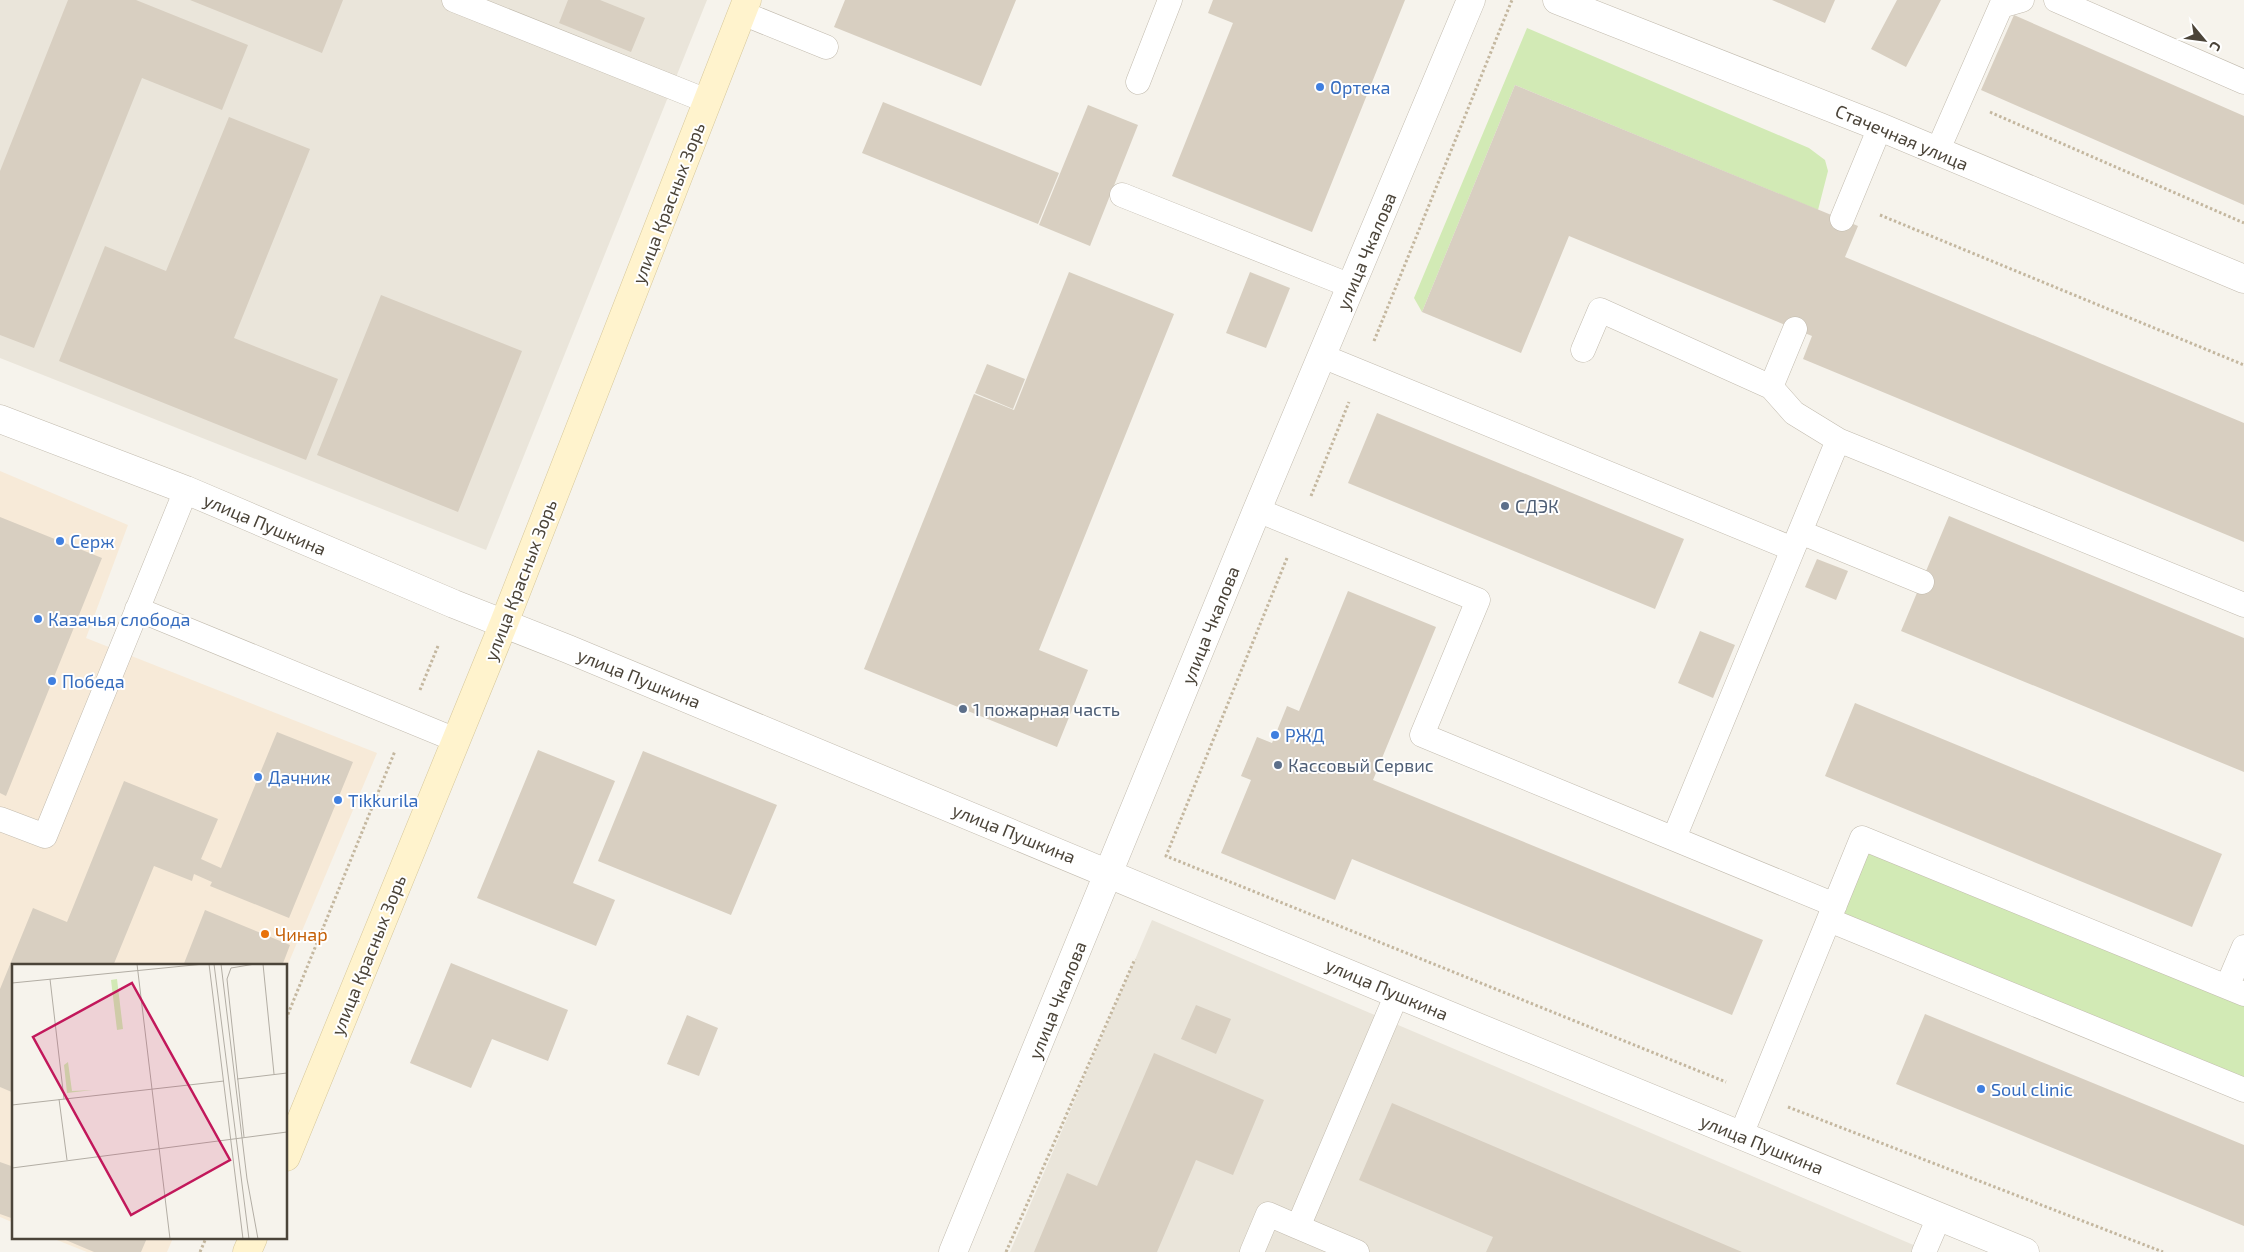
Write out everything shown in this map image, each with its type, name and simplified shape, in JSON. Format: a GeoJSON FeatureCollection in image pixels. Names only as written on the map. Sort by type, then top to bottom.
{"type":"FeatureCollection","features":[{"type":"Feature","properties":{"kind":"main road","name":"улица Красных Зорь"},"geometry":{"type":"LineString","coordinates":[[288,1152],[504,623],[744,7]]}},
{"type":"Feature","properties":{"kind":"main road"},"geometry":{"type":"LineString","coordinates":[[247,1252],[252,1240]]}},
{"type":"Feature","properties":{"kind":"street","name":"улица Чкалова"},"geometry":{"type":"LineString","coordinates":[[953,1252],[1110,873],[1257,510],[1471,0]]}},
{"type":"Feature","properties":{"kind":"street","name":"Стачечная улица"},"geometry":{"type":"LineString","coordinates":[[1557,0],[1880,127],[2244,279]]}},
{"type":"Feature","properties":{"kind":"street","name":"улица Пушкина"},"geometry":{"type":"LineString","coordinates":[[0,419],[186,490],[454,604],[1110,873],[1397,994],[1939,1217],[2008,1249]]}},
{"type":"Feature","properties":{"kind":"lane"},"geometry":{"type":"LineString","coordinates":[[454,0],[708,101]]}},
{"type":"Feature","properties":{"kind":"lane"},"geometry":{"type":"LineString","coordinates":[[1138,82],[1170,0]]}},
{"type":"Feature","properties":{"kind":"lane"},"geometry":{"type":"LineString","coordinates":[[1937,152],[2001,6],[2022,0]]}},
{"type":"Feature","properties":{"kind":"lane"},"geometry":{"type":"LineString","coordinates":[[2056,0],[2244,82]]}},
{"type":"Feature","properties":{"kind":"lane"},"geometry":{"type":"LineString","coordinates":[[744,7],[826,47]]}},
{"type":"Feature","properties":{"kind":"lane"},"geometry":{"type":"LineString","coordinates":[[1846,211],[1880,127]]}},
{"type":"Feature","properties":{"kind":"lane"},"geometry":{"type":"LineString","coordinates":[[1122,195],[1351,286]]}},
{"type":"Feature","properties":{"kind":"lane"},"geometry":{"type":"LineString","coordinates":[[1583,350],[1600,310],[1771,387],[1794,414],[1838,440],[2244,605]]}},
{"type":"Feature","properties":{"kind":"lane"},"geometry":{"type":"LineString","coordinates":[[1771,387],[1795,329]]}},
{"type":"Feature","properties":{"kind":"lane"},"geometry":{"type":"LineString","coordinates":[[1322,356],[1796,540],[1922,582]]}},
{"type":"Feature","properties":{"kind":"lane"},"geometry":{"type":"LineString","coordinates":[[1674,838],[1838,440]]}},
{"type":"Feature","properties":{"kind":"lane"},"geometry":{"type":"LineString","coordinates":[[0,818],[45,836],[186,490]]}},
{"type":"Feature","properties":{"kind":"lane"},"geometry":{"type":"LineString","coordinates":[[1257,510],[1478,600],[1422,735],[1674,838],[1832,912],[2244,1090]]}},
{"type":"Feature","properties":{"kind":"lane"},"geometry":{"type":"LineString","coordinates":[[137,609],[456,740]]}},
{"type":"Feature","properties":{"kind":"lane"},"geometry":{"type":"LineString","coordinates":[[1741,1135],[1862,838],[2236,991],[2244,947]]}},
{"type":"Feature","properties":{"kind":"lane"},"geometry":{"type":"LineString","coordinates":[[1298,1227],[1397,994]]}},
{"type":"Feature","properties":{"kind":"lane"},"geometry":{"type":"LineString","coordinates":[[1252,1252],[1268,1214],[1358,1252]]}},
{"type":"Feature","properties":{"kind":"lane"},"geometry":{"type":"LineString","coordinates":[[1924,1252],[1939,1217]]}},
{"type":"Feature","properties":{"kind":"path"},"geometry":{"type":"LineString","coordinates":[[1512,0],[1166,856],[1757,1095],[2163,1252]]}},
{"type":"Feature","properties":{"kind":"path"},"geometry":{"type":"LineString","coordinates":[[1960,99],[2244,223]]}},
{"type":"Feature","properties":{"kind":"path"},"geometry":{"type":"LineString","coordinates":[[1846,211],[2244,366]]}},
{"type":"Feature","properties":{"kind":"path"},"geometry":{"type":"LineString","coordinates":[[288,1014],[438,646]]}},
{"type":"Feature","properties":{"kind":"path"},"geometry":{"type":"LineString","coordinates":[[1006,1252],[1135,959]]}},
{"type":"Feature","properties":{"kind":"path"},"geometry":{"type":"LineString","coordinates":[[200,1252],[205,1240]]}},
{"type":"Feature","properties":{"kind":"shaded area"},"geometry":{"type":"Polygon","coordinates":[[[0,0],[707,0],[486,550],[0,358],[0,0]]]}},
{"type":"Feature","properties":{"kind":"shaded area"},"geometry":{"type":"Polygon","coordinates":[[[0,471],[128,525],[86,638],[377,753],[288,964],[12,964],[12,1222],[0,1217],[0,471]]]}},
{"type":"Feature","properties":{"kind":"shaded area"},"geometry":{"type":"Polygon","coordinates":[[[1152,920],[1930,1252],[1010,1252],[1152,920]]]}},
{"type":"Feature","properties":{"kind":"shaded area"},"geometry":{"type":"Polygon","coordinates":[[[57,1240],[172,1240],[167,1252],[87,1252],[57,1240]]]}},
{"type":"Feature","properties":{"kind":"green space"},"geometry":{"type":"Polygon","coordinates":[[[1527,28],[1809,148],[1825,160],[1828,171],[1818,210],[1515,85],[1422,312],[1414,298],[1527,28]]]}},
{"type":"Feature","properties":{"kind":"green space"},"geometry":{"type":"Polygon","coordinates":[[[1868,850],[2244,1004],[2244,1079],[1842,914],[1868,850]]]}},
{"type":"Feature","properties":{"kind":"building"},"geometry":{"type":"Polygon","coordinates":[[[68,0],[136,0],[248,45],[222,110],[142,78],[34,348],[0,335],[0,171],[68,0]]]}},
{"type":"Feature","properties":{"kind":"building"},"geometry":{"type":"Polygon","coordinates":[[[190,0],[343,0],[322,53],[190,0]]]}},
{"type":"Feature","properties":{"kind":"building"},"geometry":{"type":"Polygon","coordinates":[[[568,0],[600,0],[645,18],[631,52],[559,23],[568,0]]]}},
{"type":"Feature","properties":{"kind":"building"},"geometry":{"type":"Polygon","coordinates":[[[845,0],[1016,0],[981,86],[834,27],[845,0]]]}},
{"type":"Feature","properties":{"kind":"building"},"geometry":{"type":"Polygon","coordinates":[[[1213,0],[1405,0],[1312,232],[1172,176],[1233,23],[1208,13],[1213,0]]]}},
{"type":"Feature","properties":{"kind":"building"},"geometry":{"type":"Polygon","coordinates":[[[1772,0],[1835,0],[1825,23],[1772,0]]]}},
{"type":"Feature","properties":{"kind":"building"},"geometry":{"type":"Polygon","coordinates":[[[1897,0],[1941,0],[1906,67],[1871,49],[1897,0]]]}},
{"type":"Feature","properties":{"kind":"building"},"geometry":{"type":"Polygon","coordinates":[[[2014,15],[2244,116],[2244,205],[1981,90],[2014,15]]]}},
{"type":"Feature","properties":{"kind":"building"},"geometry":{"type":"Polygon","coordinates":[[[1515,85],[1858,226],[1845,257],[2244,423],[2244,542],[1803,359],[1812,336],[1569,236],[1521,353],[1422,312],[1515,85]]]}},
{"type":"Feature","properties":{"kind":"building"},"geometry":{"type":"Polygon","coordinates":[[[883,102],[1059,173],[1038,224],[862,153],[883,102]]]}},
{"type":"Feature","properties":{"kind":"building"},"geometry":{"type":"Polygon","coordinates":[[[1088,105],[1138,125],[1090,246],[1039,225],[1088,105]]]}},
{"type":"Feature","properties":{"kind":"building"},"geometry":{"type":"Polygon","coordinates":[[[229,117],[310,149],[234,338],[338,379],[306,460],[59,361],[105,246],[166,271],[229,117]]]}},
{"type":"Feature","properties":{"kind":"building"},"geometry":{"type":"Polygon","coordinates":[[[1069,272],[1174,314],[1039,650],[1088,670],[1057,747],[864,669],[974,394],[1014,410],[1069,272]]]}},
{"type":"Feature","properties":{"kind":"building"},"geometry":{"type":"Polygon","coordinates":[[[1250,272],[1290,288],[1266,348],[1226,333],[1250,272]]]}},
{"type":"Feature","properties":{"kind":"building"},"geometry":{"type":"Polygon","coordinates":[[[381,295],[522,351],[458,512],[317,455],[381,295]]]}},
{"type":"Feature","properties":{"kind":"building"},"geometry":{"type":"Polygon","coordinates":[[[987,364],[1025,379],[1013,409],[975,393],[987,364]]]}},
{"type":"Feature","properties":{"kind":"building"},"geometry":{"type":"Polygon","coordinates":[[[1377,413],[1684,539],[1655,609],[1348,483],[1377,413]]]}},
{"type":"Feature","properties":{"kind":"building"},"geometry":{"type":"Polygon","coordinates":[[[1949,516],[2244,638],[2244,772],[1901,631],[1949,516]]]}},
{"type":"Feature","properties":{"kind":"building","name":"Казачья слобода"},"geometry":{"type":"Polygon","coordinates":[[[0,517],[102,558],[6,796],[0,793],[0,517]]]}},
{"type":"Feature","properties":{"kind":"building"},"geometry":{"type":"Polygon","coordinates":[[[1817,559],[1848,571],[1836,600],[1805,587],[1817,559]]]}},
{"type":"Feature","properties":{"kind":"building"},"geometry":{"type":"Polygon","coordinates":[[[1348,591],[1436,627],[1373,780],[1763,940],[1732,1015],[1352,859],[1335,900],[1221,853],[1251,780],[1241,776],[1257,737],[1272,743],[1287,706],[1299,711],[1348,591]]]}},
{"type":"Feature","properties":{"kind":"building"},"geometry":{"type":"Polygon","coordinates":[[[1700,631],[1735,645],[1713,698],[1678,683],[1700,631]]]}},
{"type":"Feature","properties":{"kind":"building"},"geometry":{"type":"Polygon","coordinates":[[[1855,703],[2222,854],[2192,927],[1825,776],[1855,703]]]}},
{"type":"Feature","properties":{"kind":"building"},"geometry":{"type":"Polygon","coordinates":[[[277,732],[353,762],[289,918],[210,886],[212,882],[194,874],[192,881],[154,866],[114,964],[12,964],[12,1092],[0,1087],[0,989],[33,908],[67,922],[124,781],[218,819],[201,859],[221,868],[277,732]]]}},
{"type":"Feature","properties":{"kind":"building"},"geometry":{"type":"Polygon","coordinates":[[[538,750],[615,781],[573,883],[615,900],[596,946],[477,898],[538,750]]]}},
{"type":"Feature","properties":{"kind":"building"},"geometry":{"type":"Polygon","coordinates":[[[643,751],[777,805],[731,915],[598,861],[643,751]]]}},
{"type":"Feature","properties":{"kind":"building"},"geometry":{"type":"Polygon","coordinates":[[[205,910],[290,945],[283,964],[184,964],[205,910]]]}},
{"type":"Feature","properties":{"kind":"building"},"geometry":{"type":"Polygon","coordinates":[[[451,963],[568,1010],[548,1061],[492,1039],[471,1088],[410,1063],[451,963]]]}},
{"type":"Feature","properties":{"kind":"building"},"geometry":{"type":"Polygon","coordinates":[[[1196,1005],[1231,1019],[1216,1054],[1181,1039],[1196,1005]]]}},
{"type":"Feature","properties":{"kind":"building"},"geometry":{"type":"Polygon","coordinates":[[[1925,1014],[2244,1145],[2244,1226],[1896,1084],[1925,1014]]]}},
{"type":"Feature","properties":{"kind":"building"},"geometry":{"type":"Polygon","coordinates":[[[687,1015],[718,1028],[699,1076],[667,1064],[687,1015]]]}},
{"type":"Feature","properties":{"kind":"building"},"geometry":{"type":"Polygon","coordinates":[[[1154,1053],[1264,1100],[1233,1175],[1196,1160],[1157,1252],[1034,1252],[1067,1173],[1097,1186],[1154,1053]]]}},
{"type":"Feature","properties":{"kind":"building"},"geometry":{"type":"Polygon","coordinates":[[[1392,1103],[1742,1252],[1486,1252],[1493,1237],[1359,1180],[1392,1103]]]}},
{"type":"Feature","properties":{"kind":"building"},"geometry":{"type":"Polygon","coordinates":[[[0,1162],[12,1166],[12,1218],[0,1214],[0,1162]]]}},
{"type":"Feature","properties":{"kind":"building"},"geometry":{"type":"Polygon","coordinates":[[[66,1240],[146,1240],[141,1252],[94,1252],[66,1240]]]}},
{"type":"Feature","properties":{"kind":"place","name":"Ортека"},"geometry":{"type":"Point","coordinates":[1320,87]}},
{"type":"Feature","properties":{"kind":"place","name":"СДЭК"},"geometry":{"type":"Point","coordinates":[1505,506]}},
{"type":"Feature","properties":{"kind":"place","name":"Серж"},"geometry":{"type":"Point","coordinates":[60,541]}},
{"type":"Feature","properties":{"kind":"place","name":"Казачья слобода"},"geometry":{"type":"Point","coordinates":[38,619]}},
{"type":"Feature","properties":{"kind":"place","name":"Победа"},"geometry":{"type":"Point","coordinates":[52,681]}},
{"type":"Feature","properties":{"kind":"place","name":"1 пожарная часть"},"geometry":{"type":"Point","coordinates":[963,709]}},
{"type":"Feature","properties":{"kind":"place","name":"РЖД"},"geometry":{"type":"Point","coordinates":[1275,735]}},
{"type":"Feature","properties":{"kind":"place","name":"Кассовый Сервис"},"geometry":{"type":"Point","coordinates":[1278,765]}},
{"type":"Feature","properties":{"kind":"place","name":"Дачник"},"geometry":{"type":"Point","coordinates":[258,777]}},
{"type":"Feature","properties":{"kind":"place","name":"Tikkurila"},"geometry":{"type":"Point","coordinates":[338,800]}},
{"type":"Feature","properties":{"kind":"place","name":"Чинар"},"geometry":{"type":"Point","coordinates":[265,934]}},
{"type":"Feature","properties":{"kind":"place","name":"Soul clinic"},"geometry":{"type":"Point","coordinates":[1981,1089]}}]}
